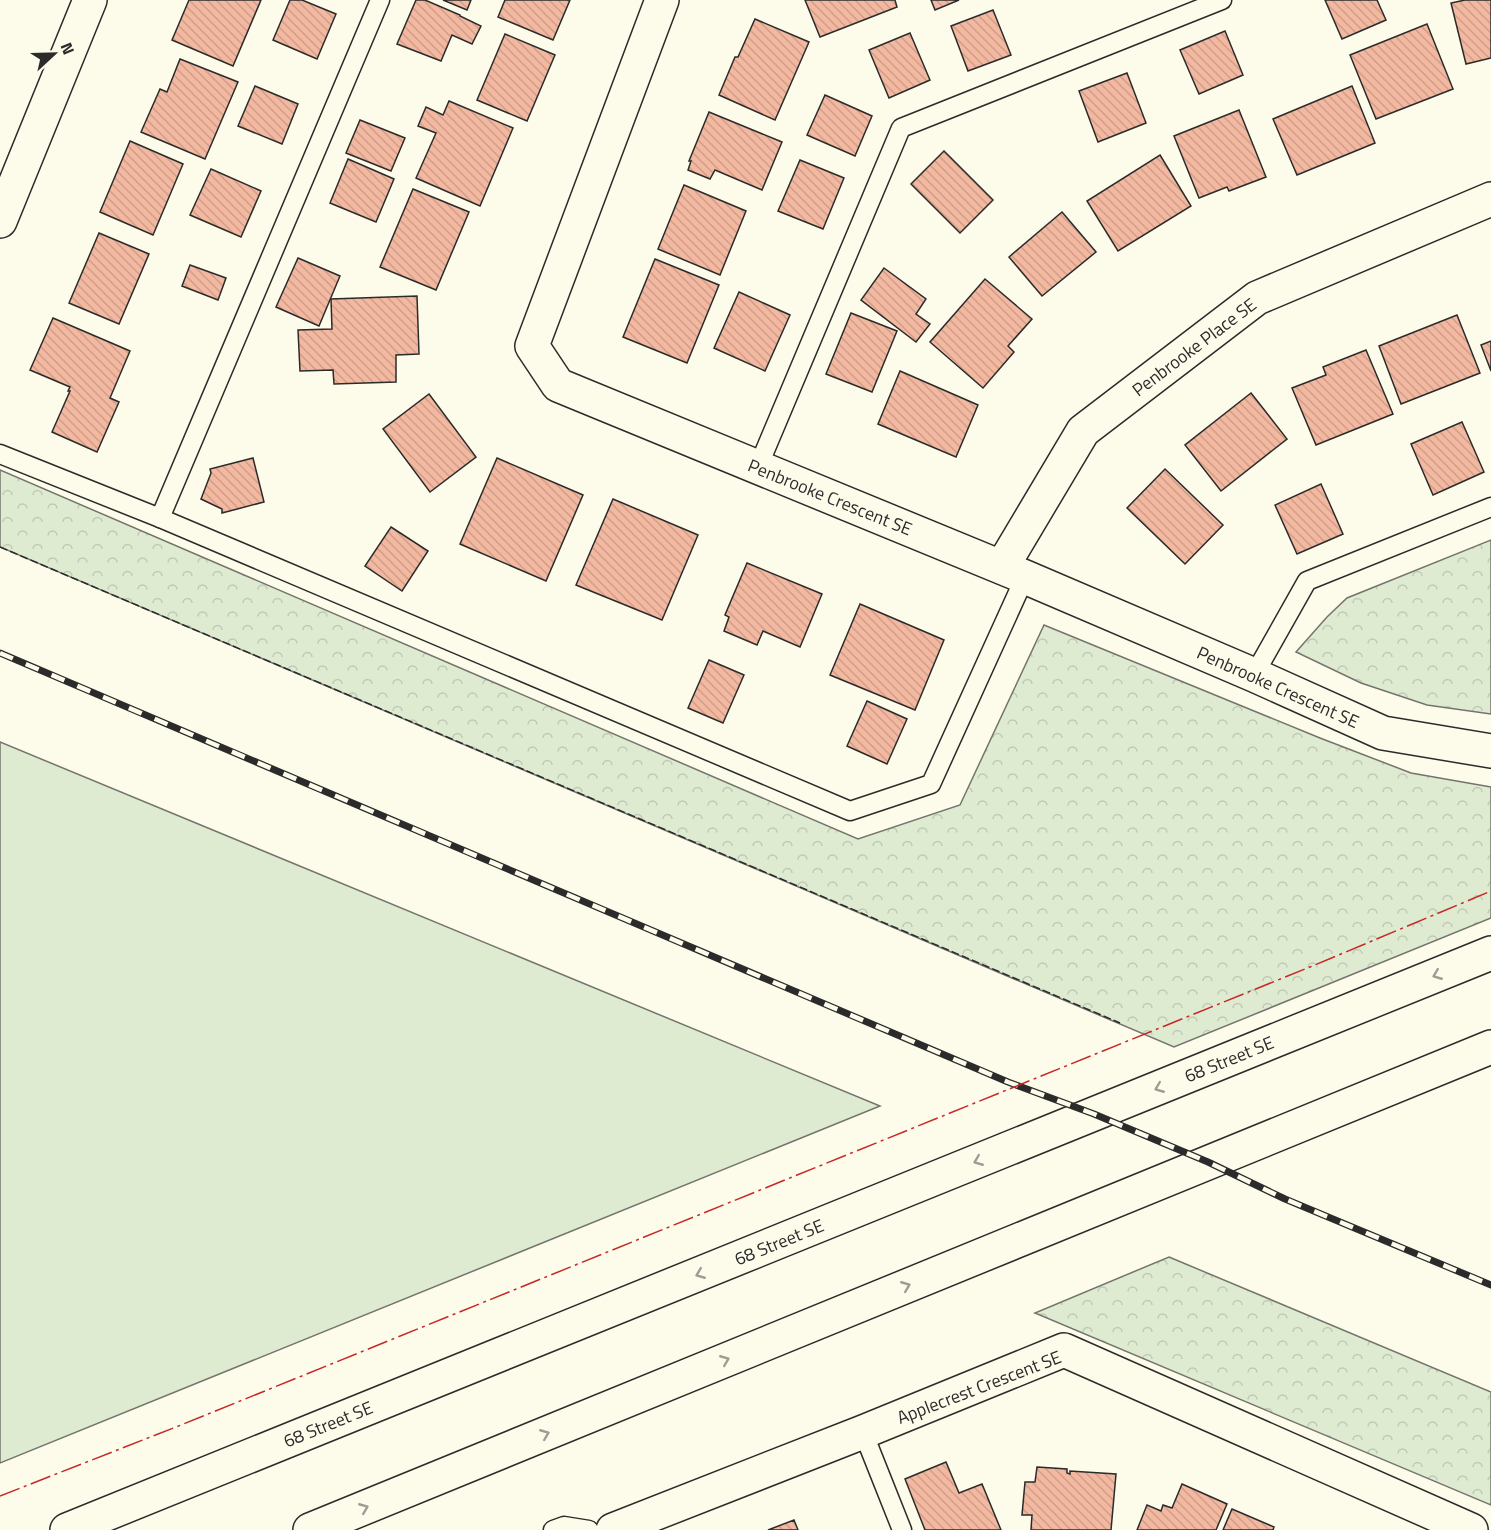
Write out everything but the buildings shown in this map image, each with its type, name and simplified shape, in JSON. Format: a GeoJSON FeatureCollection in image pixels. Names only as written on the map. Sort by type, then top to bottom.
{"type":"FeatureCollection","features":[{"type":"Feature","properties":{"kind":"street"},"geometry":{"type":"LineString","coordinates":[[0,221],[90,0]]}},
{"type":"Feature","properties":{"kind":"street","name":"Penbrooke Crescent SE"},"geometry":{"type":"LineString","coordinates":[[662,0],[532,346],[558,385],[1014,572],[1254,675],[1383,734],[1491,751]]}},
{"type":"Feature","properties":{"kind":"street","name":"Penbrooke Place SE"},"geometry":{"type":"LineString","coordinates":[[1014,572],[1083,431],[1257,298],[1491,199]]}},
{"type":"Feature","properties":{"kind":"street","name":"68 Street SE"},"geometry":{"type":"LineString","coordinates":[[67,1530],[1491,953]]}},
{"type":"Feature","properties":{"kind":"street"},"geometry":{"type":"LineString","coordinates":[[310,1530],[1491,1047]]}},
{"type":"Feature","properties":{"kind":"street","name":"Applecrest Crescent SE"},"geometry":{"type":"LineString","coordinates":[[613,1530],[1064,1350],[1471,1530]]}},
{"type":"Feature","properties":{"kind":"lane"},"geometry":{"type":"LineString","coordinates":[[160,518],[380,0]]}},
{"type":"Feature","properties":{"kind":"lane"},"geometry":{"type":"LineString","coordinates":[[758,467],[901,128],[1222,0]]}},
{"type":"Feature","properties":{"kind":"lane"},"geometry":{"type":"LineString","coordinates":[[0,454],[160,518],[850,812],[931,784],[1014,572]]}},
{"type":"Feature","properties":{"kind":"lane"},"geometry":{"type":"LineString","coordinates":[[1254,675],[1307,581],[1491,507]]}},
{"type":"Feature","properties":{"kind":"lane"},"geometry":{"type":"LineString","coordinates":[[863,1432],[902,1530]]}},
{"type":"Feature","properties":{"kind":"lane"},"geometry":{"type":"LineString","coordinates":[[553,1530],[564,1526],[589,1530]]}},
{"type":"Feature","properties":{"kind":"green space"},"geometry":{"type":"Polygon","coordinates":[[[0,470],[858,839],[960,805],[1044,625],[1411,773],[1491,787],[1491,918],[1174,1047],[0,547],[0,470]]]}},
{"type":"Feature","properties":{"kind":"green space"},"geometry":{"type":"Polygon","coordinates":[[[1491,540],[1491,714],[1427,705],[1361,683],[1296,652],[1347,598],[1491,540]]]}},
{"type":"Feature","properties":{"kind":"green space"},"geometry":{"type":"Polygon","coordinates":[[[0,742],[880,1106],[0,1463],[0,742]]]}},
{"type":"Feature","properties":{"kind":"green space"},"geometry":{"type":"Polygon","coordinates":[[[1169,1257],[1491,1392],[1491,1505],[1035,1313],[1169,1257]]]}},
{"type":"Feature","properties":{"kind":"railway"},"geometry":{"type":"LineString","coordinates":[[0,653],[1008,1082],[1094,1114],[1208,1162],[1285,1199],[1491,1285]]}},
{"type":"Feature","properties":{"kind":"fence"},"geometry":{"type":"LineString","coordinates":[[0,547],[1120,1023]]}},
{"type":"Feature","properties":{"kind":"power"},"geometry":{"type":"LineString","coordinates":[[0,1496],[176,1427],[1310,967],[1491,891]]}}]}
